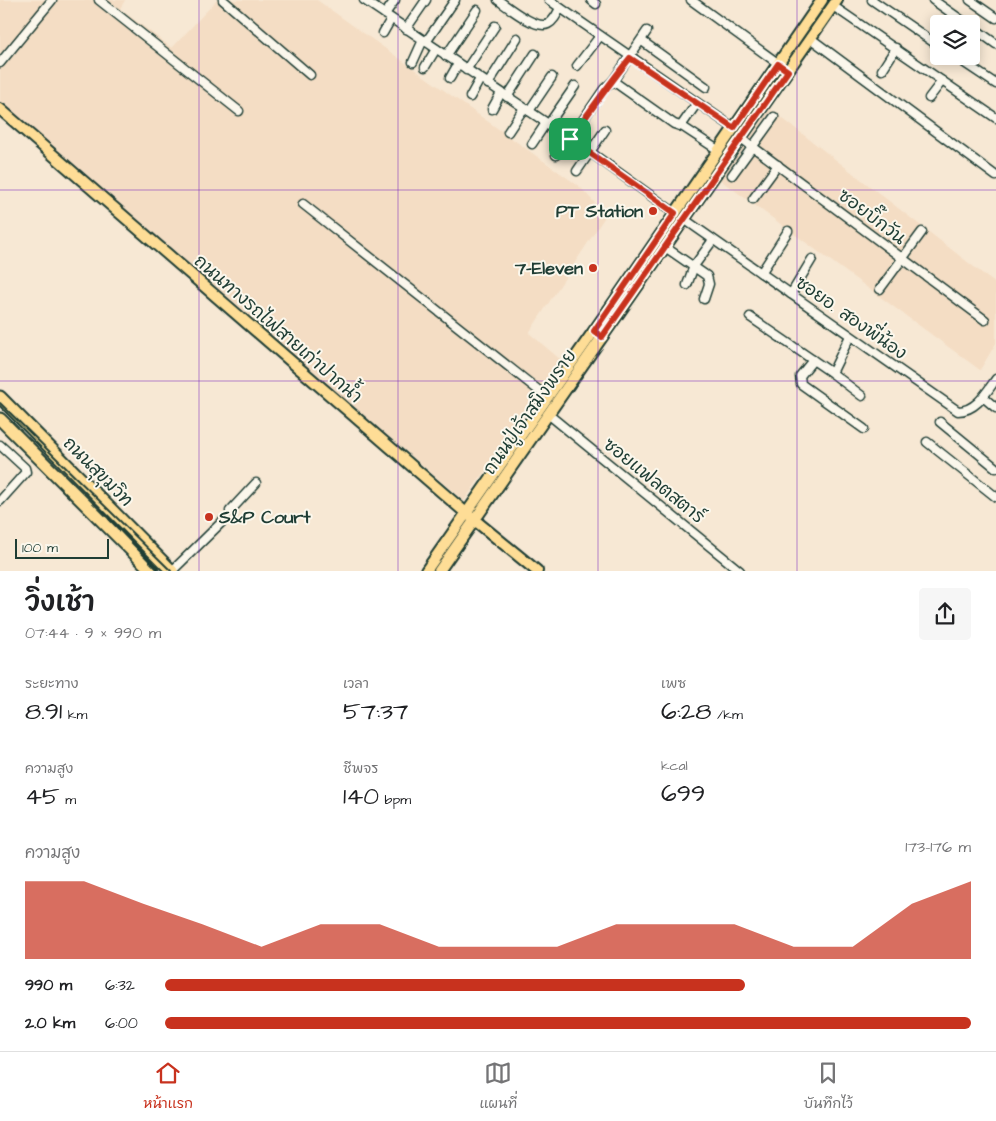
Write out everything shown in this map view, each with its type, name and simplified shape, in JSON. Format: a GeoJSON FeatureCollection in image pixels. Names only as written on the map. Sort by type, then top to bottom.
{"type":"FeatureCollection","features":[{"type":"Feature","properties":{"kind":"highway","name":"ถนนสุขุมวิท"},"geometry":{"type":"LineString","coordinates":[[0,397],[172,571]]}},
{"type":"Feature","properties":{"kind":"highway"},"geometry":{"type":"LineString","coordinates":[[2,426],[16,414]]}},
{"type":"Feature","properties":{"kind":"highway","name":"ถนนสุขุมวิท"},"geometry":{"type":"LineString","coordinates":[[2,426],[152,571]]}},
{"type":"Feature","properties":{"kind":"main road","name":"ถนนปู่เจ้าสมิงพราย"},"geometry":{"type":"LineString","coordinates":[[426,571],[547,397],[664,247],[718,150],[822,0]]}},
{"type":"Feature","properties":{"kind":"main road","name":"ถนนปู่เจ้าสมิงพราย"},"geometry":{"type":"LineString","coordinates":[[439,571],[548,414],[598,334],[680,216],[741,138],[835,3]]}},
{"type":"Feature","properties":{"kind":"main road","name":"ถนนทางรถไฟสายเก่าปากน้ำ"},"geometry":{"type":"LineString","coordinates":[[0,109],[474,520],[537,571]]}},
{"type":"Feature","properties":{"kind":"street"},"geometry":{"type":"LineString","coordinates":[[0,63],[52,0]]}},
{"type":"Feature","properties":{"kind":"street"},"geometry":{"type":"LineString","coordinates":[[99,0],[239,111]]}},
{"type":"Feature","properties":{"kind":"street"},"geometry":{"type":"LineString","coordinates":[[223,0],[310,75]]}},
{"type":"Feature","properties":{"kind":"street","name":"ซอยอ. สองพี่น้อง"},"geometry":{"type":"LineString","coordinates":[[365,0],[590,152],[958,412],[972,408],[996,379]]}},
{"type":"Feature","properties":{"kind":"street"},"geometry":{"type":"LineString","coordinates":[[383,33],[395,0]]}},
{"type":"Feature","properties":{"kind":"street"},"geometry":{"type":"LineString","coordinates":[[406,29],[426,0]]}},
{"type":"Feature","properties":{"kind":"street"},"geometry":{"type":"LineString","coordinates":[[413,62],[424,41],[455,0]]}},
{"type":"Feature","properties":{"kind":"street"},"geometry":{"type":"LineString","coordinates":[[498,0],[537,25],[550,23],[560,8]]}},
{"type":"Feature","properties":{"kind":"street"},"geometry":{"type":"LineString","coordinates":[[549,0],[630,58],[734,128]]}},
{"type":"Feature","properties":{"kind":"street"},"geometry":{"type":"LineString","coordinates":[[692,0],[788,71]]}},
{"type":"Feature","properties":{"kind":"street"},"geometry":{"type":"LineString","coordinates":[[872,0],[930,40]]}},
{"type":"Feature","properties":{"kind":"street"},"geometry":{"type":"LineString","coordinates":[[933,0],[953,15]]}},
{"type":"Feature","properties":{"kind":"street"},"geometry":{"type":"LineString","coordinates":[[970,0],[996,18]]}},
{"type":"Feature","properties":{"kind":"street"},"geometry":{"type":"LineString","coordinates":[[835,3],[996,118]]}},
{"type":"Feature","properties":{"kind":"street"},"geometry":{"type":"LineString","coordinates":[[446,56],[477,10]]}},
{"type":"Feature","properties":{"kind":"street"},"geometry":{"type":"LineString","coordinates":[[466,70],[495,26]]}},
{"type":"Feature","properties":{"kind":"street"},"geometry":{"type":"LineString","coordinates":[[556,155],[604,89],[613,81],[648,31]]}},
{"type":"Feature","properties":{"kind":"street"},"geometry":{"type":"LineString","coordinates":[[980,32],[996,44]]}},
{"type":"Feature","properties":{"kind":"street"},"geometry":{"type":"LineString","coordinates":[[577,66],[600,36]]}},
{"type":"Feature","properties":{"kind":"street"},"geometry":{"type":"LineString","coordinates":[[488,84],[517,38]]}},
{"type":"Feature","properties":{"kind":"street"},"geometry":{"type":"LineString","coordinates":[[810,38],[996,176]]}},
{"type":"Feature","properties":{"kind":"street"},"geometry":{"type":"LineString","coordinates":[[642,41],[706,88]]}},
{"type":"Feature","properties":{"kind":"street"},"geometry":{"type":"LineString","coordinates":[[882,70],[896,48]]}},
{"type":"Feature","properties":{"kind":"street"},"geometry":{"type":"LineString","coordinates":[[425,67],[436,49]]}},
{"type":"Feature","properties":{"kind":"street"},"geometry":{"type":"LineString","coordinates":[[492,109],[535,54]]}},
{"type":"Feature","properties":{"kind":"street"},"geometry":{"type":"LineString","coordinates":[[450,78],[458,64]]}},
{"type":"Feature","properties":{"kind":"street"},"geometry":{"type":"LineString","coordinates":[[968,65],[995,83]]}},
{"type":"Feature","properties":{"kind":"street"},"geometry":{"type":"LineString","coordinates":[[508,132],[552,77]]}},
{"type":"Feature","properties":{"kind":"street"},"geometry":{"type":"LineString","coordinates":[[470,97],[480,79]]}},
{"type":"Feature","properties":{"kind":"street"},"geometry":{"type":"LineString","coordinates":[[929,98],[942,80]]}},
{"type":"Feature","properties":{"kind":"street"},"geometry":{"type":"LineString","coordinates":[[613,81],[674,124],[681,126],[718,150]]}},
{"type":"Feature","properties":{"kind":"street"},"geometry":{"type":"LineString","coordinates":[[532,144],[575,86]]}},
{"type":"Feature","properties":{"kind":"street"},"geometry":{"type":"LineString","coordinates":[[681,126],[697,103]]}},
{"type":"Feature","properties":{"kind":"street"},"geometry":{"type":"LineString","coordinates":[[732,175],[774,117]]}},
{"type":"Feature","properties":{"kind":"street"},"geometry":{"type":"LineString","coordinates":[[577,171],[605,130]]}},
{"type":"Feature","properties":{"kind":"street","name":"ซอยบิ๊กวัน"},"geometry":{"type":"LineString","coordinates":[[741,138],[985,320]]}},
{"type":"Feature","properties":{"kind":"street"},"geometry":{"type":"LineString","coordinates":[[752,199],[778,165]]}},
{"type":"Feature","properties":{"kind":"street"},"geometry":{"type":"LineString","coordinates":[[303,204],[547,397]]}},
{"type":"Feature","properties":{"kind":"street"},"geometry":{"type":"LineString","coordinates":[[760,273],[788,231]]}},
{"type":"Feature","properties":{"kind":"street"},"geometry":{"type":"LineString","coordinates":[[880,289],[922,232]]}},
{"type":"Feature","properties":{"kind":"street"},"geometry":{"type":"LineString","coordinates":[[688,284],[694,266],[713,240]]}},
{"type":"Feature","properties":{"kind":"street"},"geometry":{"type":"LineString","coordinates":[[664,247],[707,276],[709,284],[704,300]]}},
{"type":"Feature","properties":{"kind":"street"},"geometry":{"type":"LineString","coordinates":[[791,294],[812,259]]}},
{"type":"Feature","properties":{"kind":"street"},"geometry":{"type":"LineString","coordinates":[[750,317],[832,373],[862,396]]}},
{"type":"Feature","properties":{"kind":"street"},"geometry":{"type":"LineString","coordinates":[[832,373],[850,336]]}},
{"type":"Feature","properties":{"kind":"street"},"geometry":{"type":"LineString","coordinates":[[813,360],[800,376],[801,384],[864,429]]}},
{"type":"Feature","properties":{"kind":"street"},"geometry":{"type":"LineString","coordinates":[[983,397],[996,408]]}},
{"type":"Feature","properties":{"kind":"street","name":"ซอยแฟลตสตาร์"},"geometry":{"type":"LineString","coordinates":[[548,414],[740,571]]}},
{"type":"Feature","properties":{"kind":"street"},"geometry":{"type":"LineString","coordinates":[[940,422],[996,468]]}},
{"type":"Feature","properties":{"kind":"street"},"geometry":{"type":"LineString","coordinates":[[927,442],[996,497]]}},
{"type":"Feature","properties":{"kind":"street"},"geometry":{"type":"LineString","coordinates":[[0,445],[26,472],[0,501]]}},
{"type":"Feature","properties":{"kind":"street"},"geometry":{"type":"LineString","coordinates":[[230,511],[256,483]]}},
{"type":"Feature","properties":{"kind":"street"},"geometry":{"type":"LineString","coordinates":[[172,571],[224,520]]}},
{"type":"Feature","properties":{"kind":"shaded area"},"geometry":{"type":"Polygon","coordinates":[[[0,0],[125,0],[120,9],[172,48],[217,0],[317,0],[580,187],[606,215],[529,333],[561,360],[464,501],[0,105],[0,0]]]}},
{"type":"Feature","properties":{"kind":"shaded area"},"geometry":{"type":"Polygon","coordinates":[[[769,108],[996,284],[996,343],[980,370],[719,179],[769,108]]]}},
{"type":"Feature","properties":{"kind":"railway"},"geometry":{"type":"LineString","coordinates":[[0,403],[171,571]]}},
{"type":"Feature","properties":{"kind":"railway"},"geometry":{"type":"LineString","coordinates":[[109,519],[159,571]]}},
{"type":"Feature","properties":{"kind":"place","name":"PT Station"},"geometry":{"type":"Point","coordinates":[653,211]}},
{"type":"Feature","properties":{"kind":"place","name":"7-Eleven"},"geometry":{"type":"Point","coordinates":[593,268]}},
{"type":"Feature","properties":{"kind":"place","name":"S&P Court"},"geometry":{"type":"Point","coordinates":[209,517]}},
{"type":"Feature","properties":{"kind":"route"},"geometry":{"type":"LineString","coordinates":[[630,58],[734,128],[778,64],[788,71],[602,337],[594,331],[675,213],[570,139],[604,89],[613,81],[630,58]]}}]}
